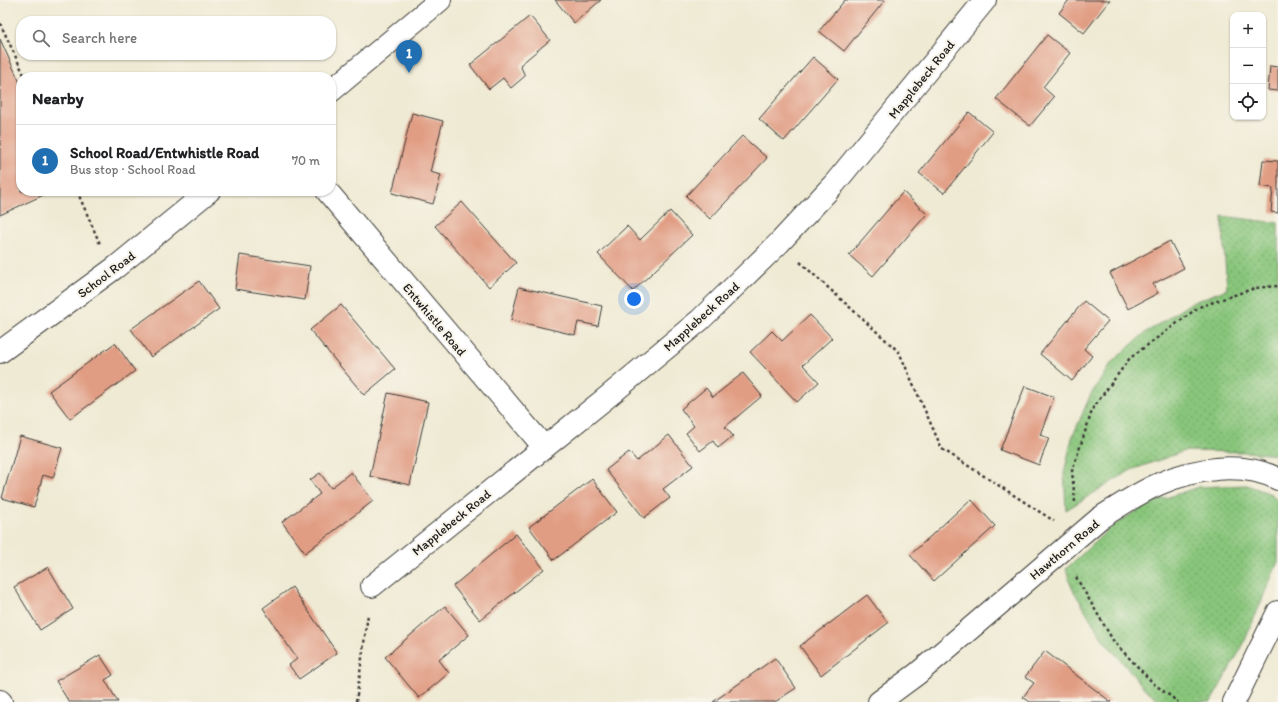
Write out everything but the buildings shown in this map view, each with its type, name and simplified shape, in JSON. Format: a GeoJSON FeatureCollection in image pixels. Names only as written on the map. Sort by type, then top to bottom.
{"type":"FeatureCollection","features":[{"type":"Feature","properties":{"kind":"street"},"geometry":{"type":"LineString","coordinates":[[336,87],[440,0]]}},
{"type":"Feature","properties":{"kind":"street","name":"Mapplebeck Road"},"geometry":{"type":"LineString","coordinates":[[372,586],[700,320],[779,243],[835,183],[985,0]]}},
{"type":"Feature","properties":{"kind":"street","name":"School Road"},"geometry":{"type":"LineString","coordinates":[[0,352],[116,267],[203,196]]}},
{"type":"Feature","properties":{"kind":"street","name":"Entwhistle Road"},"geometry":{"type":"LineString","coordinates":[[330,196],[544,447]]}},
{"type":"Feature","properties":{"kind":"street","name":"Hawthorn Road"},"geometry":{"type":"LineString","coordinates":[[879,702],[916,674],[1100,518],[1128,500],[1158,484],[1186,475],[1216,469],[1241,468],[1270,475],[1278,479]]}},
{"type":"Feature","properties":{"kind":"street"},"geometry":{"type":"LineString","coordinates":[[1234,702],[1278,612]]}},
{"type":"Feature","properties":{"kind":"path"},"geometry":{"type":"LineString","coordinates":[[0,23],[16,58]]}},
{"type":"Feature","properties":{"kind":"path"},"geometry":{"type":"LineString","coordinates":[[17,60],[23,72]]}},
{"type":"Feature","properties":{"kind":"path"},"geometry":{"type":"LineString","coordinates":[[79,196],[101,248],[116,267]]}},
{"type":"Feature","properties":{"kind":"path"},"geometry":{"type":"LineString","coordinates":[[779,243],[899,352],[942,449],[1078,536]]}},
{"type":"Feature","properties":{"kind":"path"},"geometry":{"type":"LineString","coordinates":[[356,702],[372,586]]}},
{"type":"Feature","properties":{"kind":"green space"},"geometry":{"type":"Polygon","coordinates":[[[1222,216],[1278,223],[1278,455],[1245,452],[1185,451],[1131,470],[1066,510],[1064,473],[1072,438],[1090,396],[1112,362],[1145,333],[1191,303],[1227,289],[1222,216]]]}},
{"type":"Feature","properties":{"kind":"green space"},"geometry":{"type":"Polygon","coordinates":[[[1247,485],[1271,494],[1278,501],[1278,562],[1243,645],[1211,702],[1162,702],[1145,689],[1102,638],[1072,588],[1066,569],[1112,526],[1148,504],[1198,487],[1247,485]]]}},
{"type":"Feature","properties":{"kind":"place","name":"School Road/Entwhistle Road"},"geometry":{"type":"Point","coordinates":[409,73]}}]}
